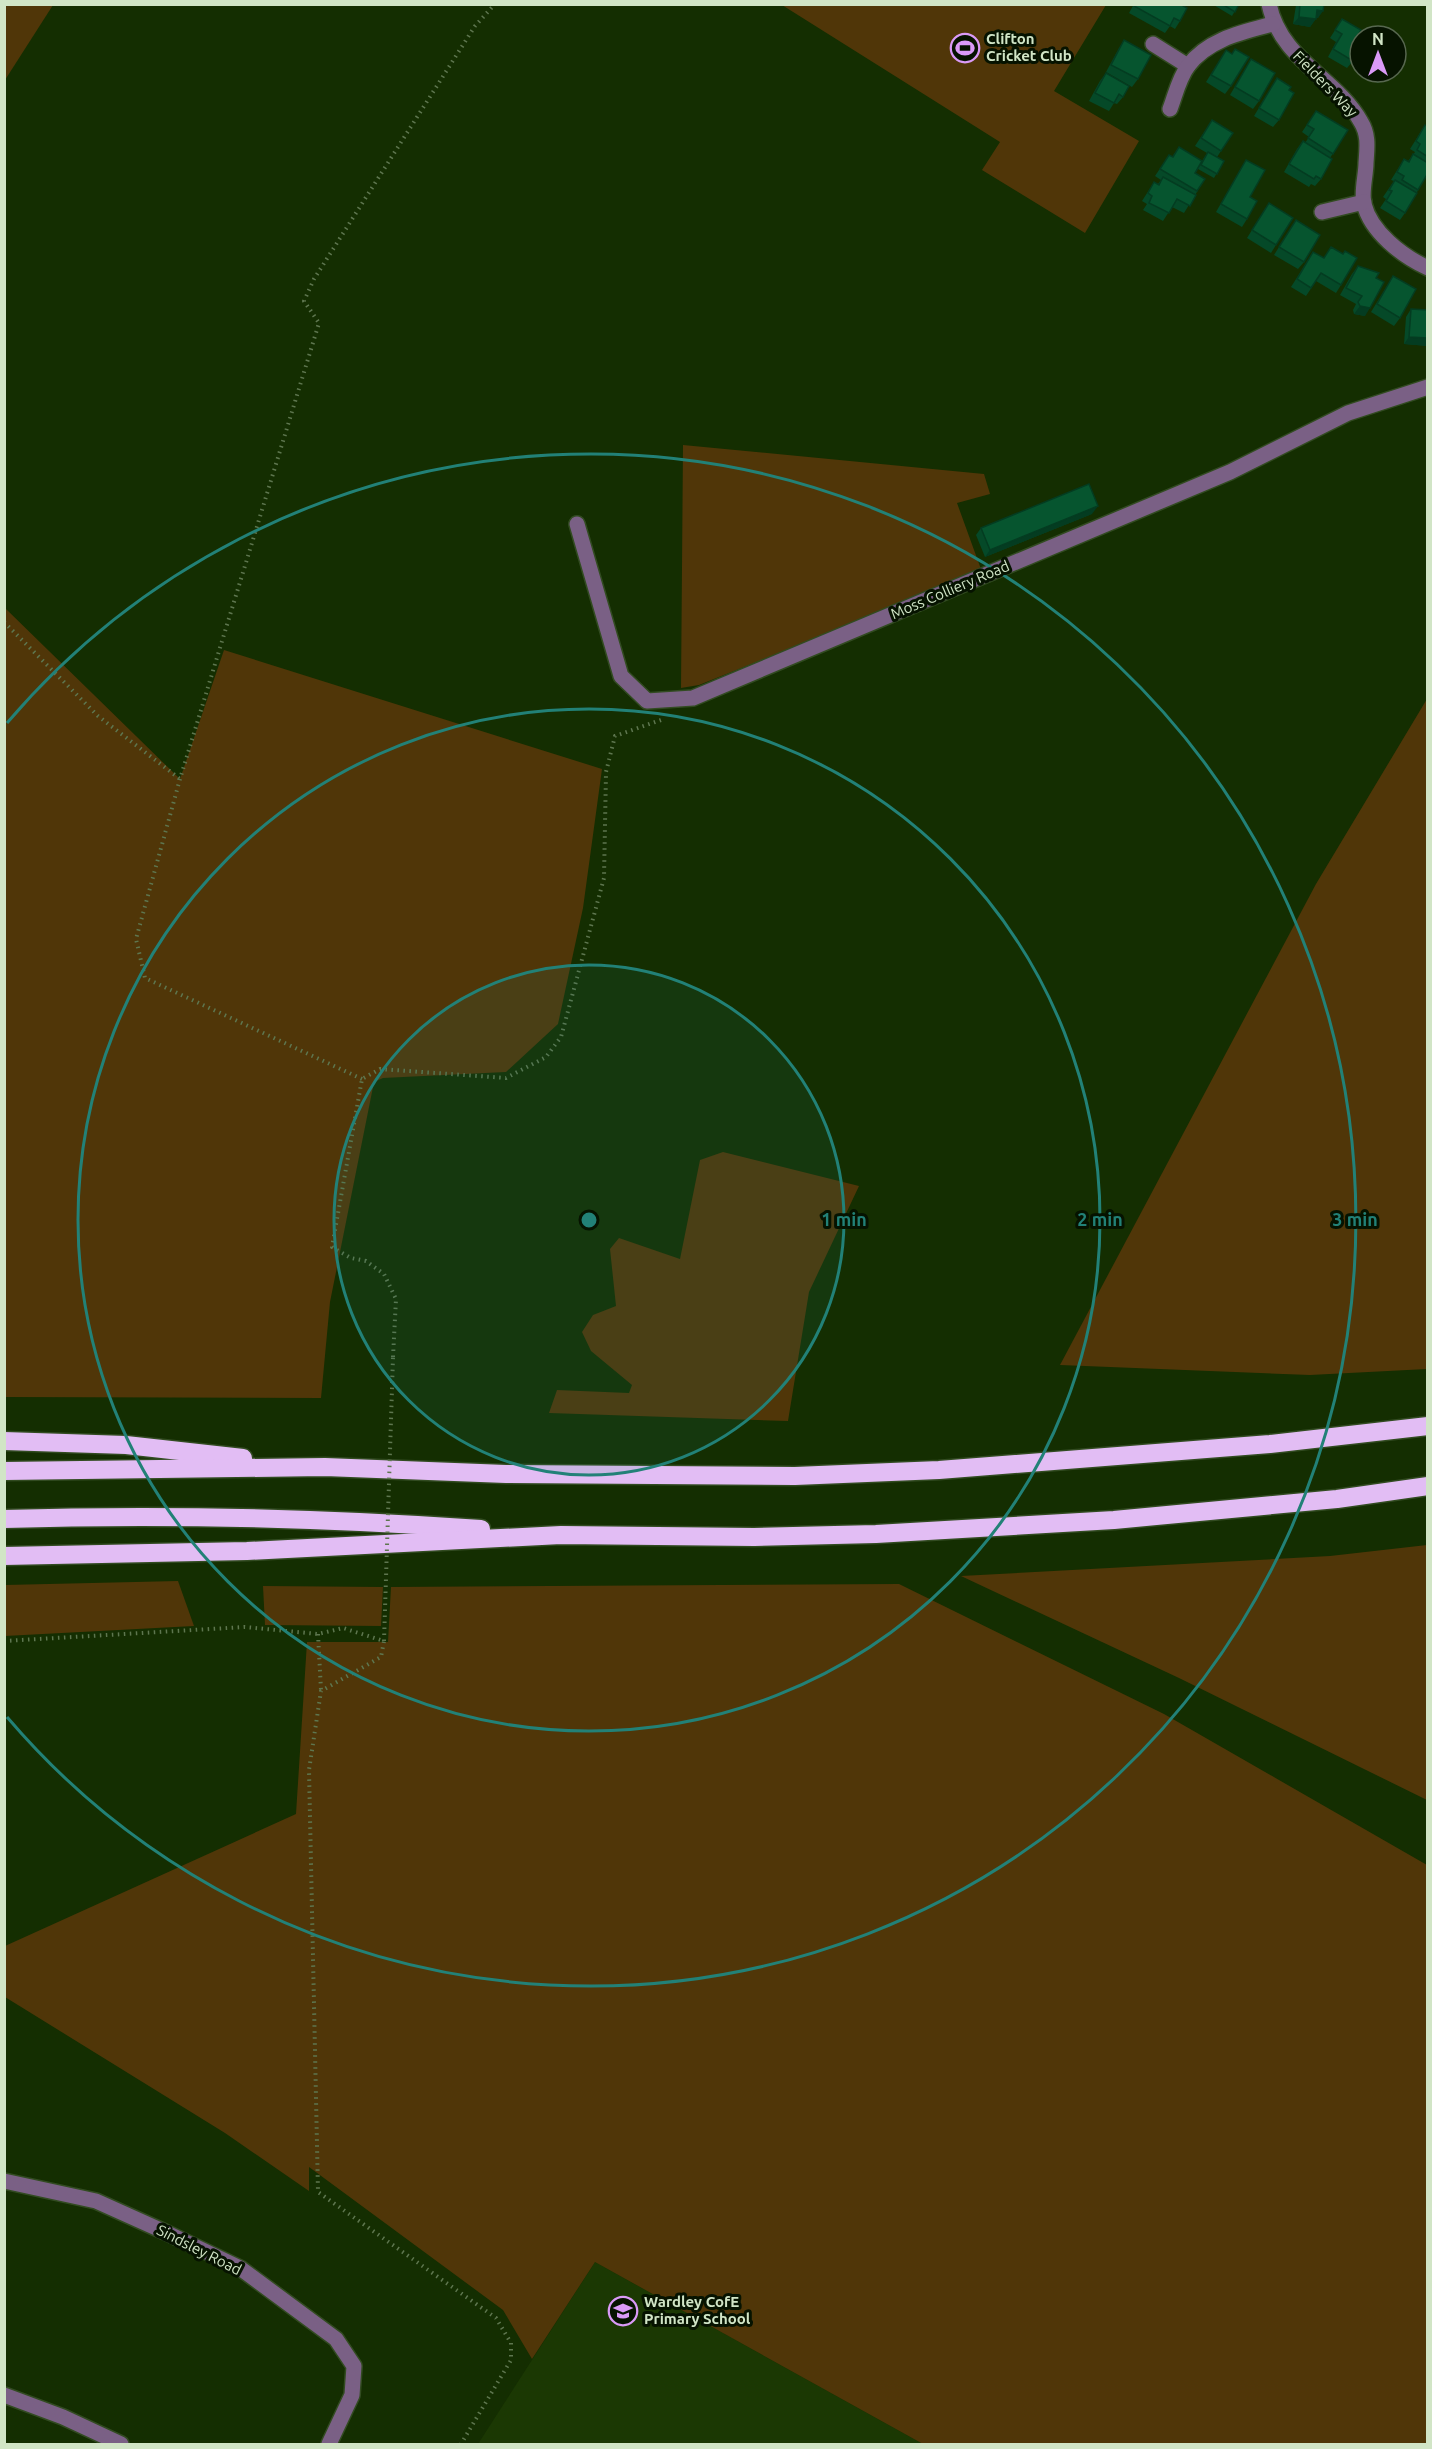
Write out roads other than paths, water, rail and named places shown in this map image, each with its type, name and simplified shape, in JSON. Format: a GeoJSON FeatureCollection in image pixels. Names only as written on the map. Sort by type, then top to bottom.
{"type":"FeatureCollection","features":[{"type":"Feature","properties":{"kind":"highway"},"geometry":{"type":"LineString","coordinates":[[4,1471],[325,1467],[637,1476],[849,1474],[939,1470],[1259,1444],[1428,1426]]}},
{"type":"Feature","properties":{"kind":"highway"},"geometry":{"type":"LineString","coordinates":[[4,1441],[126,1444],[325,1467]]}},
{"type":"Feature","properties":{"kind":"highway"},"geometry":{"type":"LineString","coordinates":[[4,1556],[248,1551],[561,1535],[754,1537],[1029,1526],[1337,1499],[1428,1486]]}},
{"type":"Feature","properties":{"kind":"highway"},"geometry":{"type":"LineString","coordinates":[[4,1519],[241,1516],[368,1521],[561,1535]]}},
{"type":"Feature","properties":{"kind":"street","name":"Fielders Way"},"geometry":{"type":"LineString","coordinates":[[1269,4],[1273,24],[1294,53],[1352,108],[1363,124],[1368,141],[1364,202],[1372,223],[1388,241],[1428,268]]}},
{"type":"Feature","properties":{"kind":"street"},"geometry":{"type":"LineString","coordinates":[[1170,109],[1188,66],[1208,48],[1225,38],[1273,24]]}},
{"type":"Feature","properties":{"kind":"street"},"geometry":{"type":"LineString","coordinates":[[1153,44],[1188,66]]}},
{"type":"Feature","properties":{"kind":"street"},"geometry":{"type":"LineString","coordinates":[[1322,212],[1364,202]]}},
{"type":"Feature","properties":{"kind":"street","name":"Moss Colliery Road"},"geometry":{"type":"LineString","coordinates":[[577,524],[621,676],[647,701],[693,698],[1230,472],[1348,413],[1428,387]]}},
{"type":"Feature","properties":{"kind":"street","name":"Sindsley Road"},"geometry":{"type":"LineString","coordinates":[[4,2181],[96,2201],[165,2232],[240,2268],[336,2339],[354,2367],[352,2395],[329,2445]]}},
{"type":"Feature","properties":{"kind":"street"},"geometry":{"type":"LineString","coordinates":[[4,2396],[63,2417],[121,2445]]}},
{"type":"Feature","properties":{"kind":"place","name":"Clifton Cricket Club"},"geometry":{"type":"Point","coordinates":[965,48]}},
{"type":"Feature","properties":{"kind":"place","name":"Wardley CofE Primary School"},"geometry":{"type":"Point","coordinates":[623,2311]}}]}
